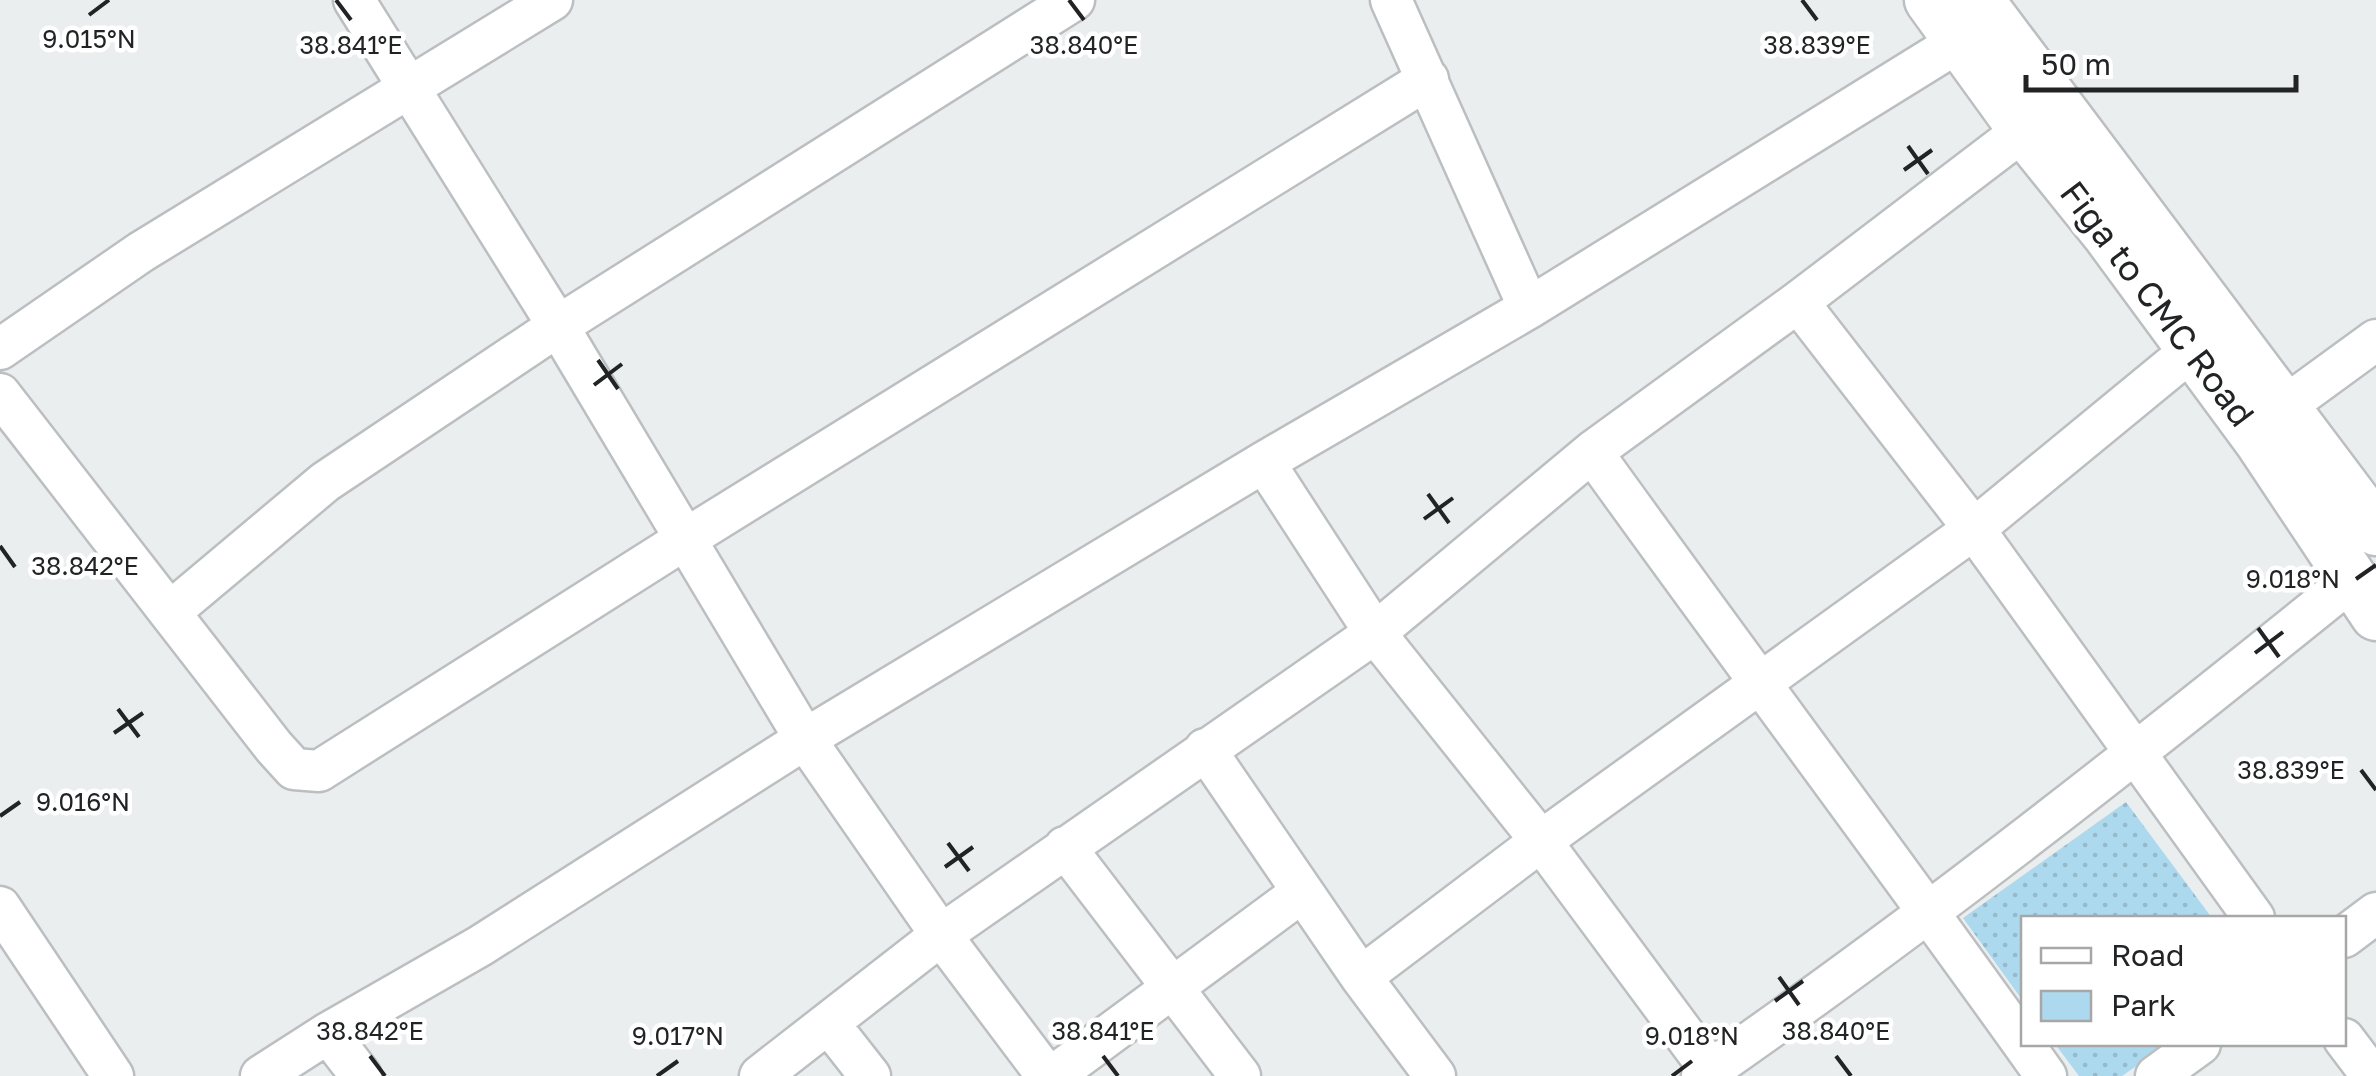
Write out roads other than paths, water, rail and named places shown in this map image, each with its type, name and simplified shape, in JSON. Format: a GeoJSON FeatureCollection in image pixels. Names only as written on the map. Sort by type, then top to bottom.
{"type":"FeatureCollection","features":[{"type":"Feature","properties":{"kind":"main road","name":"Figa to CMC Road"},"geometry":{"type":"LineString","coordinates":[[1930,0],[1969,20],[2024,130],[2120,221],[2194,349],[2364,597]]}},
{"type":"Feature","properties":{"kind":"main road"},"geometry":{"type":"LineString","coordinates":[[1969,20],[2120,221],[2284,407],[2376,530]]}},
{"type":"Feature","properties":{"kind":"street"},"geometry":{"type":"LineString","coordinates":[[354,0],[558,326],[805,739],[941,935],[1050,1076],[1302,892]]}},
{"type":"Feature","properties":{"kind":"street"},"geometry":{"type":"LineString","coordinates":[[0,349],[141,252],[552,0]]}},
{"type":"Feature","properties":{"kind":"street"},"geometry":{"type":"LineString","coordinates":[[170,612],[325,482],[558,326],[1074,0]]}},
{"type":"Feature","properties":{"kind":"street"},"geometry":{"type":"LineString","coordinates":[[1391,0],[1529,308]]}},
{"type":"Feature","properties":{"kind":"street"},"geometry":{"type":"LineString","coordinates":[[261,1076],[480,946],[805,739],[1264,462],[1529,308],[1969,20]]}},
{"type":"Feature","properties":{"kind":"street"},"geometry":{"type":"LineString","coordinates":[[0,394],[294,769],[319,771],[686,538],[1428,79]]}},
{"type":"Feature","properties":{"kind":"street"},"geometry":{"type":"LineString","coordinates":[[760,1076],[941,935],[1375,633],[1592,452],[2024,130]]}},
{"type":"Feature","properties":{"kind":"street"},"geometry":{"type":"LineString","coordinates":[[1798,302],[1974,529],[2253,916]]}},
{"type":"Feature","properties":{"kind":"street"},"geometry":{"type":"LineString","coordinates":[[2284,407],[2376,340]]}},
{"type":"Feature","properties":{"kind":"street"},"geometry":{"type":"LineString","coordinates":[[1360,977],[1541,841],[1974,529],[2194,349]]}},
{"type":"Feature","properties":{"kind":"street"},"geometry":{"type":"LineString","coordinates":[[1592,452],[2021,1040]]}},
{"type":"Feature","properties":{"kind":"street"},"geometry":{"type":"LineString","coordinates":[[1264,462],[1375,633],[1541,841],[1709,1074],[2136,755],[2364,597]]}},
{"type":"Feature","properties":{"kind":"street"},"geometry":{"type":"LineString","coordinates":[[1205,749],[1360,977],[1435,1076]]}},
{"type":"Feature","properties":{"kind":"street"},"geometry":{"type":"LineString","coordinates":[[1064,847],[1240,1076]]}},
{"type":"Feature","properties":{"kind":"street"},"geometry":{"type":"LineString","coordinates":[[0,907],[113,1076]]}},
{"type":"Feature","properties":{"kind":"street"},"geometry":{"type":"LineString","coordinates":[[2346,935],[2376,912]]}},
{"type":"Feature","properties":{"kind":"street"},"geometry":{"type":"LineString","coordinates":[[830,1024],[870,1076]]}},
{"type":"Feature","properties":{"kind":"street"},"geometry":{"type":"LineString","coordinates":[[328,1033],[361,1076]]}},
{"type":"Feature","properties":{"kind":"street"},"geometry":{"type":"LineString","coordinates":[[2346,1042],[2372,1076]]}},
{"type":"Feature","properties":{"kind":"street"},"geometry":{"type":"LineString","coordinates":[[2025,1046],[2046,1076]]}},
{"type":"Feature","properties":{"kind":"street"},"geometry":{"type":"LineString","coordinates":[[2156,1076],[2197,1046]]}}]}
